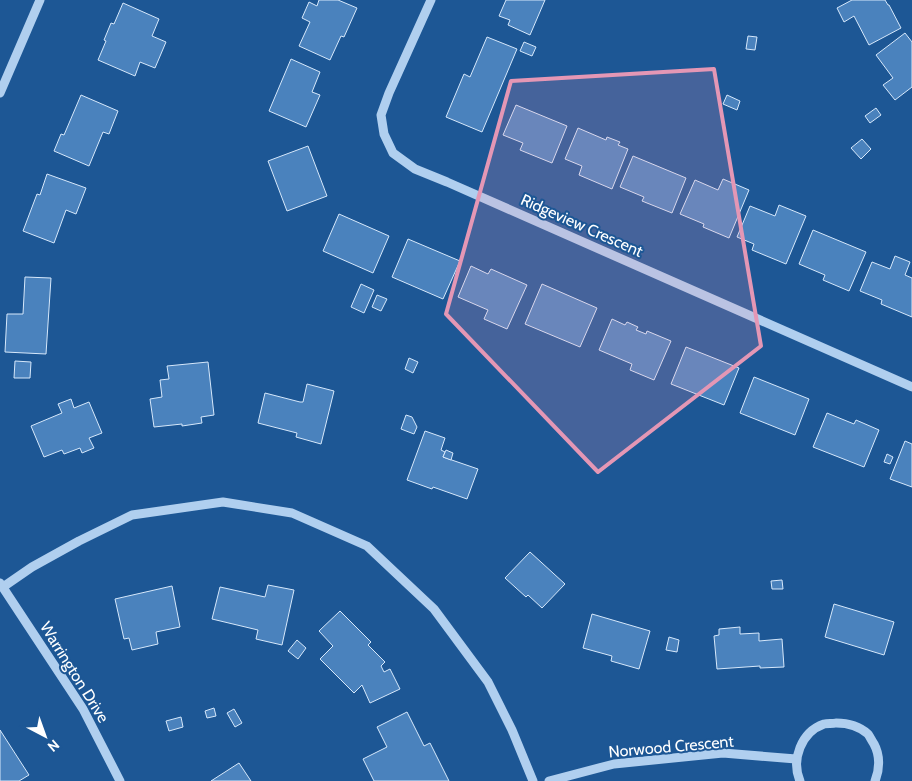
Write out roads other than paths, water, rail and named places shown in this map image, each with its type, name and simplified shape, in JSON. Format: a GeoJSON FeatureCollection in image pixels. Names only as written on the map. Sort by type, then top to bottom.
{"type":"FeatureCollection","features":[{"type":"Feature","properties":{"kind":"street"},"geometry":{"type":"LineString","coordinates":[[0,93],[40,0]]}},
{"type":"Feature","properties":{"kind":"street","name":"Ridgeview Crescent"},"geometry":{"type":"LineString","coordinates":[[431,0],[389,93],[382,115],[384,134],[393,153],[415,169],[912,387]]}},
{"type":"Feature","properties":{"kind":"street"},"geometry":{"type":"LineString","coordinates":[[1,585],[79,541],[132,515],[223,502],[292,513],[367,546],[434,609],[488,682],[512,730],[533,781]]}},
{"type":"Feature","properties":{"kind":"street","name":"Warrington Drive"},"geometry":{"type":"LineString","coordinates":[[1,585],[84,709],[120,781]]}},
{"type":"Feature","properties":{"kind":"street"},"geometry":{"type":"LineString","coordinates":[[800,781],[797,773],[796,759],[801,744],[812,731],[825,724],[845,723],[856,726],[868,734],[878,752],[879,773],[875,781]]}},
{"type":"Feature","properties":{"kind":"street","name":"Norwood Crescent"},"geometry":{"type":"LineString","coordinates":[[549,781],[614,764],[723,753],[796,759]]}}]}
